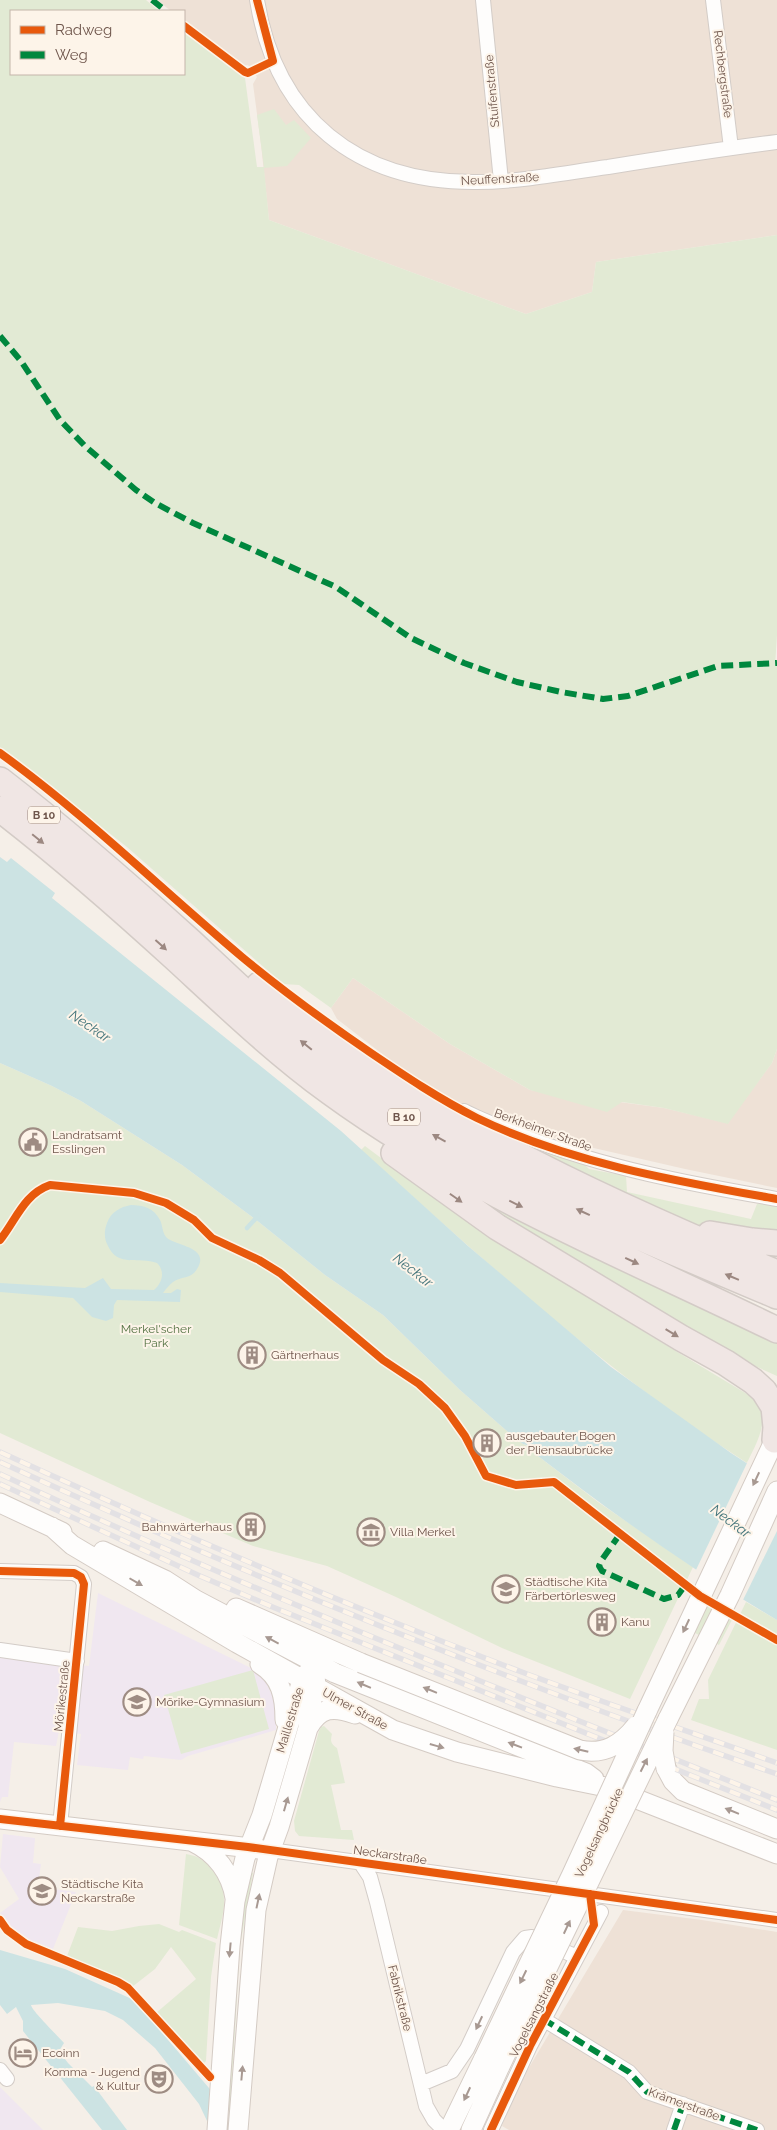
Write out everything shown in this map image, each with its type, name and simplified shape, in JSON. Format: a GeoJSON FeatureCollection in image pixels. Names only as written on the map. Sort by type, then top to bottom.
{"type":"FeatureCollection","features":[{"type":"Feature","properties":{"kind":"highway","name":"B 10"},"geometry":{"type":"LineString","coordinates":[[0,780],[88,851],[281,1025],[331,1066],[398,1113],[469,1154],[551,1197],[634,1235],[777,1296]]}},
{"type":"Feature","properties":{"kind":"highway","name":"B 10"},"geometry":{"type":"LineString","coordinates":[[0,809],[120,908],[296,1068],[368,1119],[467,1179],[565,1229],[777,1330]]}},
{"type":"Feature","properties":{"kind":"highway"},"geometry":{"type":"LineString","coordinates":[[88,851],[160,898],[267,992],[354,1057],[390,1081],[509,1151],[664,1224],[777,1273]]}},
{"type":"Feature","properties":{"kind":"highway"},"geometry":{"type":"LineString","coordinates":[[296,1068],[331,1102],[391,1150],[497,1227],[668,1331],[726,1363],[764,1391],[774,1408],[776,1434]]}},
{"type":"Feature","properties":{"kind":"highway"},"geometry":{"type":"LineString","coordinates":[[664,1224],[734,1239],[777,1243]]}},
{"type":"Feature","properties":{"kind":"highway"},"geometry":{"type":"LineString","coordinates":[[726,1363],[777,1381]]}},
{"type":"Feature","properties":{"kind":"main road","name":"Vogelsangbrücke"},"geometry":{"type":"LineString","coordinates":[[450,2130],[572,1874],[776,1434]]}},
{"type":"Feature","properties":{"kind":"main road","name":"Vogelsangbrücke"},"geometry":{"type":"LineString","coordinates":[[470,2130],[668,1719],[730,1595],[777,1491]]}},
{"type":"Feature","properties":{"kind":"main road","name":"Ulmer Straße"},"geometry":{"type":"LineString","coordinates":[[0,1503],[165,1580],[196,1600],[314,1664],[421,1709],[586,1773],[606,1787]]}},
{"type":"Feature","properties":{"kind":"main road","name":"Ulmer Straße"},"geometry":{"type":"LineString","coordinates":[[52,1527],[72,1545],[237,1643],[352,1706],[376,1722],[408,1736],[457,1752],[557,1778],[606,1787],[777,1854]]}},
{"type":"Feature","properties":{"kind":"main road"},"geometry":{"type":"LineString","coordinates":[[165,1580],[210,1596],[361,1663],[587,1752],[604,1751],[618,1743],[630,1733],[647,1711]]}},
{"type":"Feature","properties":{"kind":"main road"},"geometry":{"type":"LineString","coordinates":[[237,1643],[245,1653],[272,1672],[280,1685],[285,1709],[284,1737]]}},
{"type":"Feature","properties":{"kind":"main road","name":"Maillestraße"},"geometry":{"type":"LineString","coordinates":[[217,2130],[230,1946],[236,1901],[248,1847],[262,1815],[284,1737],[309,1683],[314,1664]]}},
{"type":"Feature","properties":{"kind":"main road","name":"Maillestraße"},"geometry":{"type":"LineString","coordinates":[[238,2126],[254,1922],[270,1850],[279,1827],[308,1728],[312,1702],[309,1683]]}},
{"type":"Feature","properties":{"kind":"main road"},"geometry":{"type":"LineString","coordinates":[[308,1728],[322,1712],[333,1709],[346,1711],[376,1722]]}},
{"type":"Feature","properties":{"kind":"main road"},"geometry":{"type":"LineString","coordinates":[[668,1719],[663,1741],[664,1760],[669,1774],[678,1786],[689,1794],[777,1829]]}},
{"type":"Feature","properties":{"kind":"main road","name":"Neckarstraße"},"geometry":{"type":"LineString","coordinates":[[0,1819],[270,1850]]}},
{"type":"Feature","properties":{"kind":"main road"},"geometry":{"type":"LineString","coordinates":[[188,1840],[211,1853],[224,1867],[231,1882],[236,1901]]}},
{"type":"Feature","properties":{"kind":"street","name":"Neuffenstraße"},"geometry":{"type":"LineString","coordinates":[[257,0],[268,46],[282,79],[299,106],[322,130],[335,140],[375,164],[406,175],[446,181],[501,181],[555,175],[777,142]]}},
{"type":"Feature","properties":{"kind":"street","name":"Stuifenstraße"},"geometry":{"type":"LineString","coordinates":[[483,0],[501,181]]}},
{"type":"Feature","properties":{"kind":"street","name":"Rechbergstraße"},"geometry":{"type":"LineString","coordinates":[[713,0],[731,148]]}},
{"type":"Feature","properties":{"kind":"street","name":"Berkheimer Straße"},"geometry":{"type":"LineString","coordinates":[[326,1022],[419,1086],[475,1117],[494,1125],[543,1144],[622,1168],[777,1199]]}},
{"type":"Feature","properties":{"kind":"street","name":"Mörikestraße"},"geometry":{"type":"LineString","coordinates":[[0,1571],[74,1573],[81,1577],[84,1584],[60,1826]]}},
{"type":"Feature","properties":{"kind":"street"},"geometry":{"type":"LineString","coordinates":[[0,1650],[77,1661]]}},
{"type":"Feature","properties":{"kind":"street","name":"Neckarstraße"},"geometry":{"type":"LineString","coordinates":[[270,1850],[777,1920]]}},
{"type":"Feature","properties":{"kind":"street","name":"Fabrikstraße"},"geometry":{"type":"LineString","coordinates":[[360,1862],[370,1877],[375,1894],[429,2113],[444,2130]]}},
{"type":"Feature","properties":{"kind":"street","name":"Vogelsangstraße"},"geometry":{"type":"LineString","coordinates":[[491,2130],[544,2019],[601,1912]]}},
{"type":"Feature","properties":{"kind":"street"},"geometry":{"type":"LineString","coordinates":[[421,2084],[456,2067],[513,1952],[525,1938],[532,1937],[577,1957]]}},
{"type":"Feature","properties":{"kind":"street","name":"Krämerstraße"},"geometry":{"type":"LineString","coordinates":[[544,2019],[629,2072],[647,2092],[757,2130]]}},
{"type":"Feature","properties":{"kind":"street"},"geometry":{"type":"LineString","coordinates":[[674,2130],[683,2104]]}},
{"type":"Feature","properties":{"kind":"shaded area"},"geometry":{"type":"Polygon","coordinates":[[[157,0],[777,0],[777,235],[596,262],[592,292],[526,314],[269,220],[253,84],[257,77],[248,65],[242,66],[185,23],[185,10],[170,10],[157,0]]]}},
{"type":"Feature","properties":{"kind":"shaded area"},"geometry":{"type":"Polygon","coordinates":[[[353,978],[450,1044],[530,1090],[664,1108],[727,1123],[772,1063],[777,1049],[777,1188],[572,1143],[513,1126],[461,1105],[394,1063],[337,1019],[331,1008],[353,978]]]}},
{"type":"Feature","properties":{"kind":"shaded area","name":"Mörike-Gymnasium"},"geometry":{"type":"Polygon","coordinates":[[[98,1593],[253,1669],[264,1678],[272,1695],[276,1709],[276,1730],[188,1756],[181,1760],[144,1756],[143,1759],[130,1757],[128,1770],[77,1765],[81,1734],[59,1731],[56,1746],[14,1742],[8,1797],[2,1797],[0,1802],[0,1656],[89,1666],[98,1593]]]}},
{"type":"Feature","properties":{"kind":"shaded area","name":"Städtische Kita Neckarstraße"},"geometry":{"type":"Polygon","coordinates":[[[3,1834],[35,1838],[33,1863],[41,1864],[39,1878],[45,1888],[76,1892],[53,1949],[19,1935],[8,1925],[0,1913],[19,1899],[0,1867],[3,1834]]]}},
{"type":"Feature","properties":{"kind":"shaded area"},"geometry":{"type":"Polygon","coordinates":[[[623,1910],[777,1932],[777,2130],[509,2130],[502,2126],[515,2091],[623,1910]]]}},
{"type":"Feature","properties":{"kind":"shaded area"},"geometry":{"type":"Polygon","coordinates":[[[0,2087],[43,2130],[0,2130],[0,2087]]]}},
{"type":"Feature","properties":{"kind":"green space"},"geometry":{"type":"Polygon","coordinates":[[[0,0],[146,0],[158,10],[10,10],[10,75],[185,75],[185,32],[245,78],[257,167],[264,167],[257,115],[274,109],[286,125],[294,120],[311,138],[287,166],[264,168],[269,220],[526,314],[592,292],[596,262],[777,235],[777,635],[775,666],[777,666],[777,1049],[772,1063],[728,1124],[664,1108],[622,1102],[607,1112],[530,1090],[450,1044],[353,978],[331,1008],[299,985],[283,984],[127,847],[0,747],[0,0]]]}},
{"type":"Feature","properties":{"kind":"green space","name":"Merkel'scher Park"},"geometry":{"type":"Polygon","coordinates":[[[0,1063],[81,1101],[182,1165],[255,1219],[325,1275],[383,1315],[460,1390],[523,1444],[533,1448],[534,1453],[598,1502],[693,1567],[630,1699],[502,1648],[327,1566],[253,1546],[150,1502],[0,1433],[0,1063]]]}},
{"type":"Feature","properties":{"kind":"green space"},"geometry":{"type":"Polygon","coordinates":[[[365,1146],[411,1180],[555,1277],[752,1397],[758,1405],[762,1421],[759,1438],[747,1463],[645,1392],[596,1354],[500,1274],[361,1150],[365,1146]]]}},
{"type":"Feature","properties":{"kind":"green space"},"geometry":{"type":"Polygon","coordinates":[[[546,1152],[580,1160],[589,1169],[626,1176],[627,1192],[751,1219],[757,1204],[777,1204],[777,1237],[705,1227],[670,1216],[544,1156],[546,1152]]]}},
{"type":"Feature","properties":{"kind":"green space"},"geometry":{"type":"Polygon","coordinates":[[[489,1203],[777,1339],[777,1376],[729,1354],[486,1207],[489,1203]]]}},
{"type":"Feature","properties":{"kind":"green space"},"geometry":{"type":"Polygon","coordinates":[[[709,1601],[735,1614],[719,1645],[693,1632],[709,1601]]]}},
{"type":"Feature","properties":{"kind":"green space"},"geometry":{"type":"Polygon","coordinates":[[[746,1602],[777,1620],[777,1750],[691,1720],[699,1699],[709,1699],[708,1680],[746,1602]]]}},
{"type":"Feature","properties":{"kind":"green space"},"geometry":{"type":"Polygon","coordinates":[[[253,1670],[269,1729],[181,1754],[164,1695],[253,1670]]]}},
{"type":"Feature","properties":{"kind":"green space"},"geometry":{"type":"Polygon","coordinates":[[[324,1726],[332,1734],[331,1739],[333,1745],[337,1748],[345,1783],[331,1785],[341,1830],[352,1830],[354,1840],[299,1836],[295,1831],[294,1821],[319,1731],[324,1726]]]}},
{"type":"Feature","properties":{"kind":"green space"},"geometry":{"type":"Polygon","coordinates":[[[186,1854],[198,1858],[207,1864],[219,1879],[224,1896],[224,1904],[217,1939],[179,1925],[186,1854]]]}},
{"type":"Feature","properties":{"kind":"green space"},"geometry":{"type":"Polygon","coordinates":[[[249,1872],[253,1873],[240,1946],[230,2112],[226,2108],[237,1945],[249,1872]]]}},
{"type":"Feature","properties":{"kind":"green space"},"geometry":{"type":"Polygon","coordinates":[[[159,1924],[179,1932],[182,1930],[216,1943],[211,1977],[206,2061],[203,2064],[156,2013],[196,1979],[171,1947],[155,1969],[132,1987],[124,1981],[67,1956],[78,1927],[112,1931],[159,1924]]]}},
{"type":"Feature","properties":{"kind":"water","name":"Neckar"},"geometry":{"type":"Polygon","coordinates":[[[0,857],[7,862],[11,858],[55,893],[52,898],[341,1131],[468,1246],[611,1367],[731,1453],[777,1483],[777,1620],[653,1540],[534,1453],[533,1447],[523,1444],[460,1390],[383,1315],[325,1275],[255,1219],[182,1165],[81,1101],[0,1063],[0,857]]]}},
{"type":"Feature","properties":{"kind":"water"},"geometry":{"type":"Polygon","coordinates":[[[131,1205],[144,1207],[155,1213],[167,1238],[191,1248],[199,1256],[200,1262],[195,1272],[173,1282],[163,1293],[171,1293],[177,1289],[181,1290],[180,1302],[117,1300],[114,1305],[113,1318],[106,1321],[92,1317],[73,1298],[0,1292],[0,1283],[85,1288],[103,1278],[111,1289],[154,1290],[162,1276],[160,1266],[150,1261],[117,1257],[112,1253],[106,1241],[105,1229],[113,1213],[131,1205]]]}},
{"type":"Feature","properties":{"kind":"water"},"geometry":{"type":"Polygon","coordinates":[[[0,1950],[65,1969],[134,2000],[226,2108],[208,2123],[199,2104],[155,2048],[123,2020],[105,2011],[58,2003],[31,2005],[40,2018],[64,2043],[59,2051],[68,2063],[92,2087],[94,2086],[127,2130],[102,2130],[23,2031],[23,2021],[16,2007],[7,2014],[0,2005],[0,1950]]]}},
{"type":"Feature","properties":{"kind":"pier"},"geometry":{"type":"Polygon","coordinates":[[[748,1461],[777,1480],[777,1531],[742,1602],[695,1572],[748,1461]]]}},
{"type":"Feature","properties":{"kind":"waterway"},"geometry":{"type":"LineString","coordinates":[[247,1228],[258,1216]]}},
{"type":"Feature","properties":{"kind":"railway"},"geometry":{"type":"LineString","coordinates":[[0,1452],[130,1511],[394,1622],[558,1685],[777,1763]]}},
{"type":"Feature","properties":{"kind":"railway"},"geometry":{"type":"LineString","coordinates":[[0,1462],[191,1547],[385,1628],[580,1703],[777,1774]]}},
{"type":"Feature","properties":{"kind":"railway"},"geometry":{"type":"LineString","coordinates":[[0,1474],[192,1561],[386,1643],[777,1800]]}},
{"type":"Feature","properties":{"kind":"railway"},"geometry":{"type":"LineString","coordinates":[[0,1484],[200,1576],[275,1608],[777,1810]]}},
{"type":"Feature","properties":{"kind":"marked path"},"geometry":{"type":"LineString","coordinates":[[152,0],[165,10]]}},
{"type":"Feature","properties":{"kind":"marked path"},"geometry":{"type":"LineString","coordinates":[[0,336],[21,361],[60,420],[85,446],[136,490],[155,503],[193,523],[336,587],[411,638],[464,663],[517,682],[603,699],[628,696],[718,666],[777,663]]}},
{"type":"Feature","properties":{"kind":"marked path"},"geometry":{"type":"LineString","coordinates":[[620,1534],[601,1561],[599,1566],[602,1571],[664,1599],[678,1595],[686,1584]]}},
{"type":"Feature","properties":{"kind":"marked path"},"geometry":{"type":"LineString","coordinates":[[543,2019],[629,2072],[647,2092],[757,2130]]}},
{"type":"Feature","properties":{"kind":"marked path"},"geometry":{"type":"LineString","coordinates":[[674,2130],[683,2104]]}},
{"type":"Feature","properties":{"kind":"cycle path"},"geometry":{"type":"LineString","coordinates":[[185,27],[248,73],[273,61],[257,0]]}},
{"type":"Feature","properties":{"kind":"cycle path"},"geometry":{"type":"LineString","coordinates":[[0,753],[63,801],[273,982],[371,1053],[449,1103],[512,1134],[586,1159],[662,1177],[777,1199]]}},
{"type":"Feature","properties":{"kind":"cycle path"},"geometry":{"type":"LineString","coordinates":[[0,1240],[27,1201],[41,1189],[50,1185],[134,1193],[166,1203],[194,1220],[212,1238],[259,1260],[280,1273],[383,1360],[419,1384],[445,1408],[465,1436],[486,1476],[516,1485],[554,1482],[700,1596],[777,1640]]}},
{"type":"Feature","properties":{"kind":"cycle path"},"geometry":{"type":"LineString","coordinates":[[0,1571],[74,1573],[81,1577],[84,1584],[60,1826]]}},
{"type":"Feature","properties":{"kind":"cycle path"},"geometry":{"type":"LineString","coordinates":[[0,1819],[248,1847],[777,1920]]}},
{"type":"Feature","properties":{"kind":"cycle path"},"geometry":{"type":"LineString","coordinates":[[491,2130],[530,2046],[594,1925],[590,1894]]}},
{"type":"Feature","properties":{"kind":"cycle path"},"geometry":{"type":"LineString","coordinates":[[0,1920],[7,1930],[26,1944],[118,1982],[128,1988],[210,2077]]}},
{"type":"Feature","properties":{"kind":"place","name":"Landratsamt Esslingen"},"geometry":{"type":"Point","coordinates":[33,1142]}},
{"type":"Feature","properties":{"kind":"place","name":"Gärtnerhaus"},"geometry":{"type":"Point","coordinates":[252,1355]}},
{"type":"Feature","properties":{"kind":"place","name":"ausgebauter Bogen der Pliensaubrücke"},"geometry":{"type":"Point","coordinates":[487,1443]}},
{"type":"Feature","properties":{"kind":"place","name":"Bahnwärterhaus"},"geometry":{"type":"Point","coordinates":[251,1527]}},
{"type":"Feature","properties":{"kind":"place","name":"Villa Merkel"},"geometry":{"type":"Point","coordinates":[371,1532]}},
{"type":"Feature","properties":{"kind":"place","name":"Städtische Kita Färbertörlesweg"},"geometry":{"type":"Point","coordinates":[506,1589]}},
{"type":"Feature","properties":{"kind":"place","name":"Kanu"},"geometry":{"type":"Point","coordinates":[602,1622]}},
{"type":"Feature","properties":{"kind":"place","name":"Mörike-Gymnasium"},"geometry":{"type":"Point","coordinates":[137,1702]}},
{"type":"Feature","properties":{"kind":"place","name":"Städtische Kita Neckarstraße"},"geometry":{"type":"Point","coordinates":[42,1891]}},
{"type":"Feature","properties":{"kind":"place","name":"Ecoinn"},"geometry":{"type":"Point","coordinates":[23,2053]}},
{"type":"Feature","properties":{"kind":"place","name":"Komma - Jugend & Kultur"},"geometry":{"type":"Point","coordinates":[159,2079]}}]}
